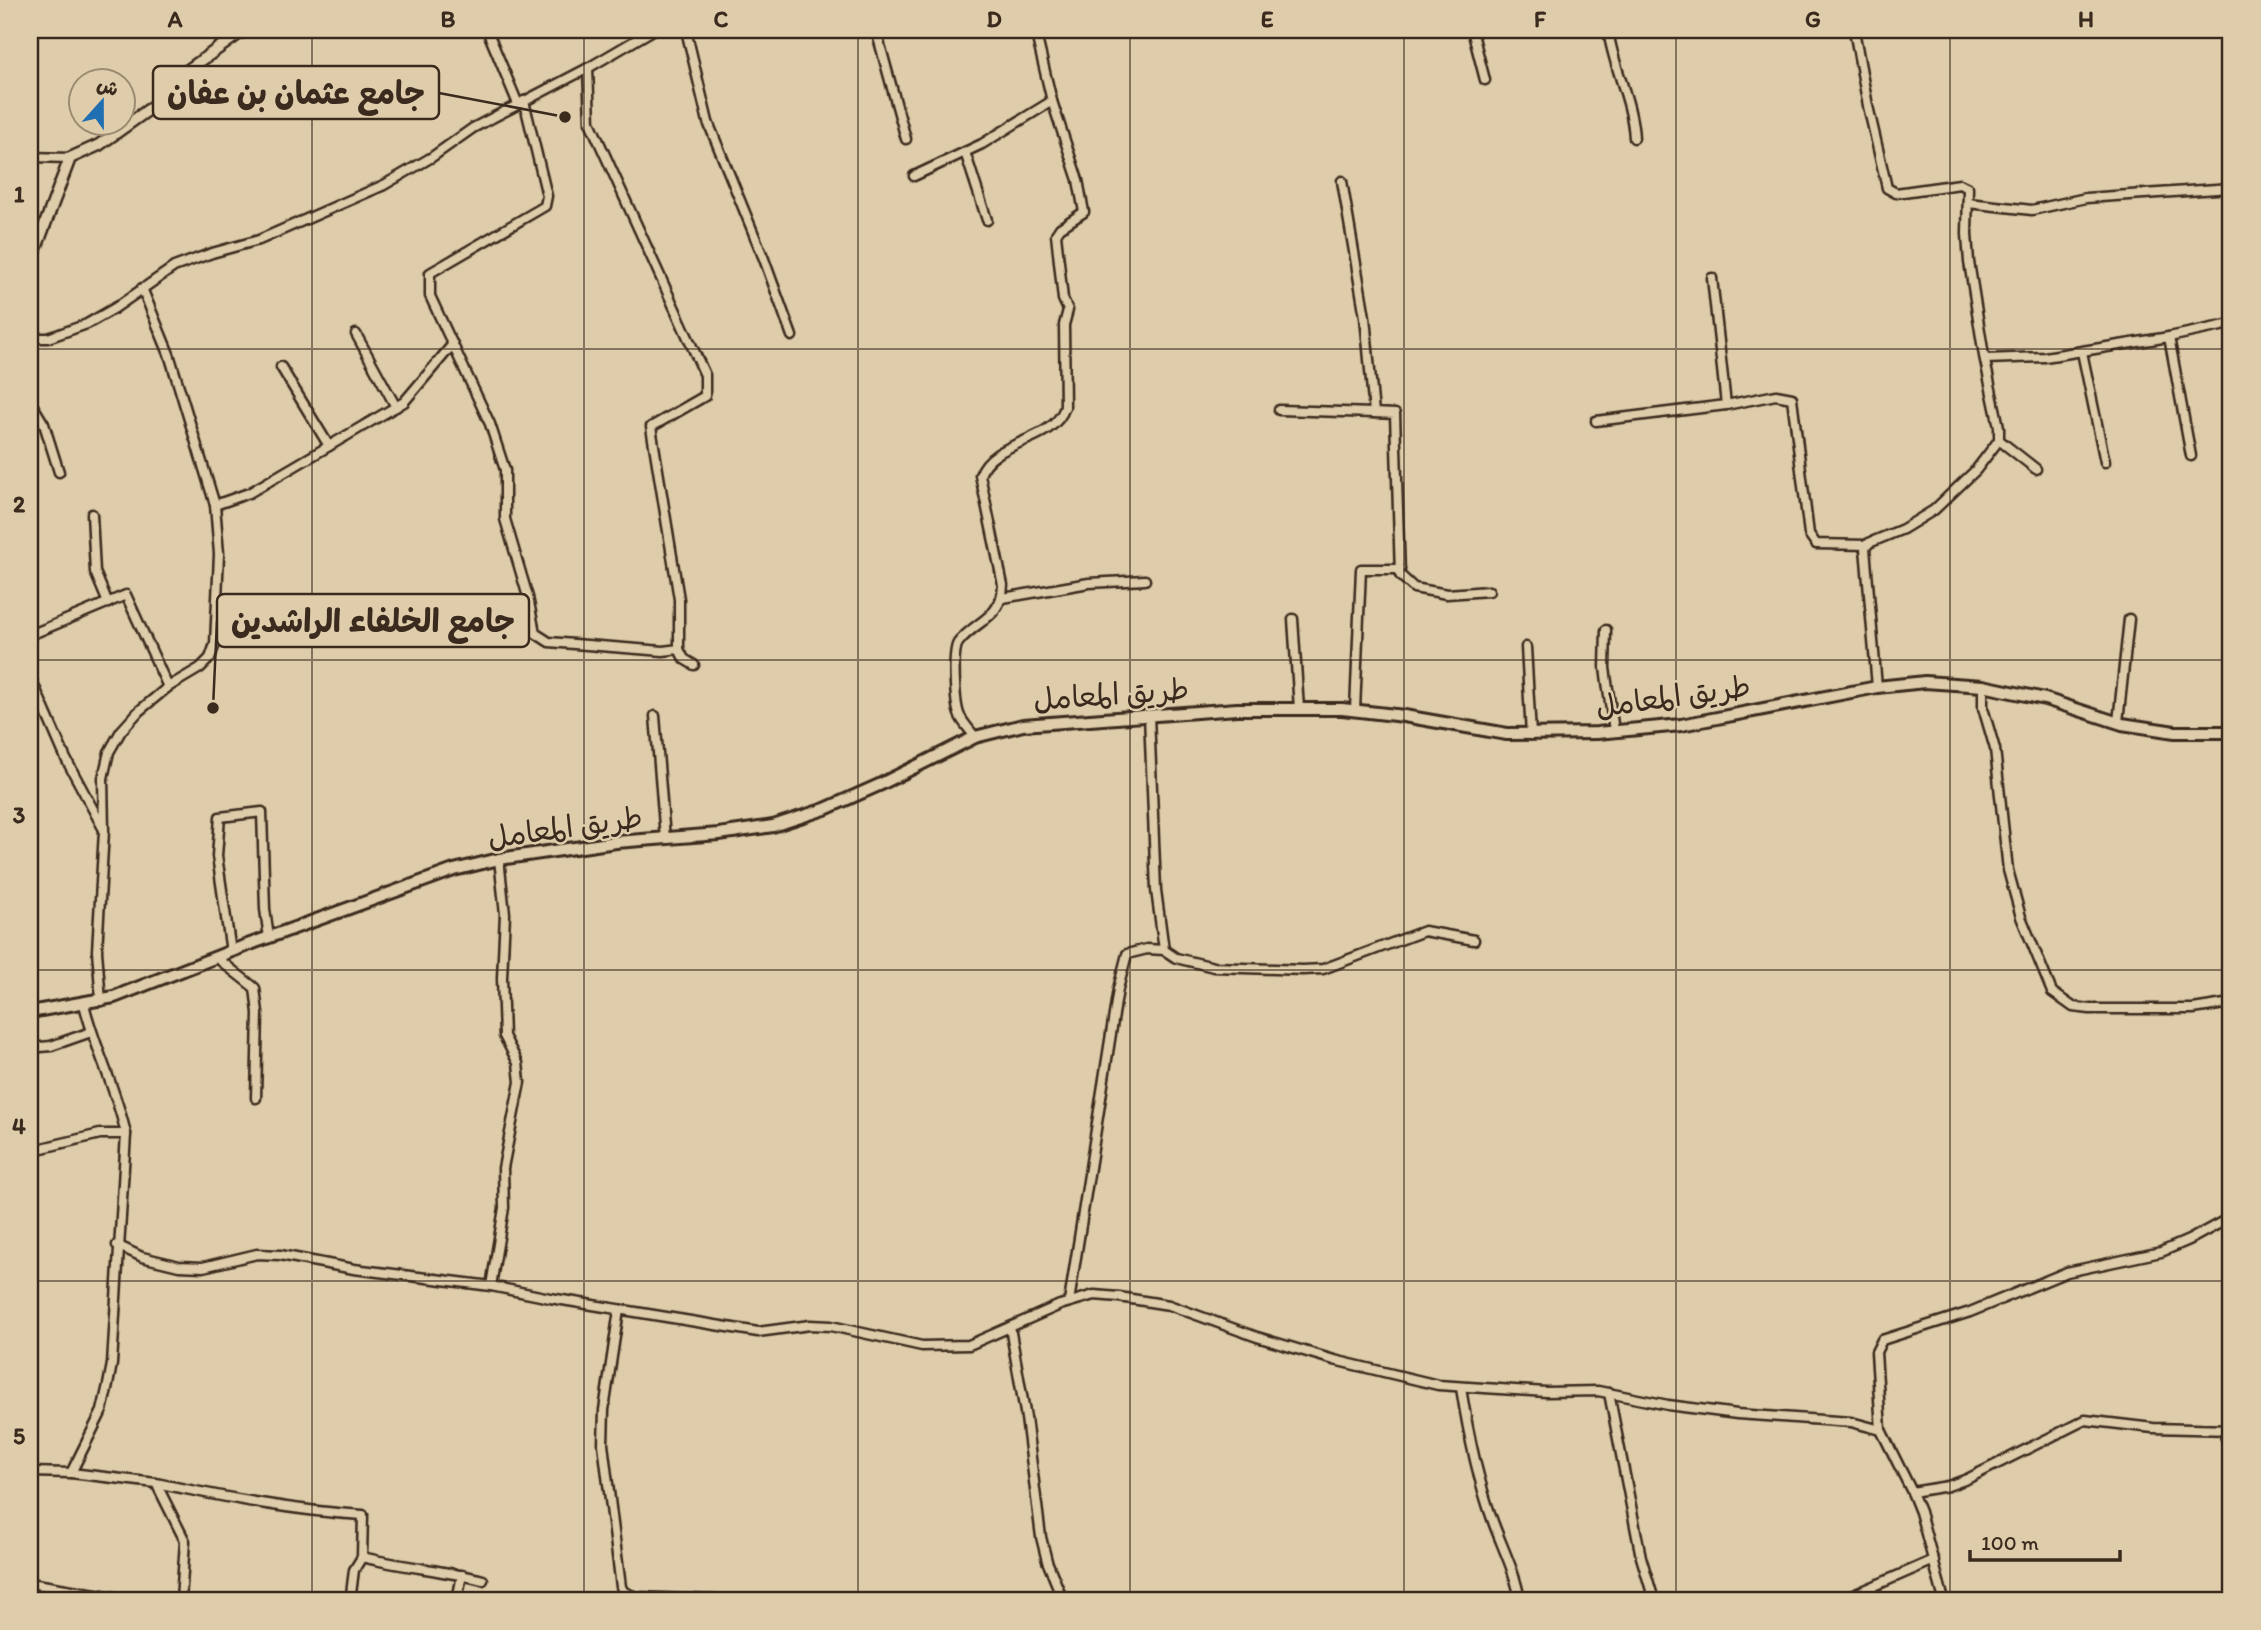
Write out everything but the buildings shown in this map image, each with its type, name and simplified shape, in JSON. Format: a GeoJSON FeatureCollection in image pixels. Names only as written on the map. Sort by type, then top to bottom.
{"type":"FeatureCollection","features":[{"type":"Feature","properties":{"kind":"main road","name":"طريق المعامل"},"geometry":{"type":"LineString","coordinates":[[30,1012],[101,1001],[454,870],[499,859],[616,842],[719,834],[773,826],[825,809],[975,737],[1023,725],[1237,709],[1355,710],[1507,734],[1531,735],[1681,724],[1877,687],[1925,682],[1983,686],[2045,699],[2118,722],[2175,732],[2231,732]]}},
{"type":"Feature","properties":{"kind":"street"},"geometry":{"type":"LineString","coordinates":[[31,155],[70,158],[99,145],[155,105],[181,75],[244,30]]}},
{"type":"Feature","properties":{"kind":"street"},"geometry":{"type":"LineString","coordinates":[[487,30],[521,103],[547,196],[545,206],[430,273],[430,296],[490,425],[505,470],[505,519],[528,597],[535,633],[549,642],[663,651],[679,649]]}},
{"type":"Feature","properties":{"kind":"street"},"geometry":{"type":"LineString","coordinates":[[30,338],[60,335],[87,324],[174,267],[259,240],[384,185],[432,157],[473,128],[588,68],[653,30]]}},
{"type":"Feature","properties":{"kind":"street"},"geometry":{"type":"LineString","coordinates":[[686,30],[708,122],[792,336]]}},
{"type":"Feature","properties":{"kind":"street"},"geometry":{"type":"LineString","coordinates":[[876,30],[905,139]]}},
{"type":"Feature","properties":{"kind":"street"},"geometry":{"type":"LineString","coordinates":[[975,737],[959,714],[954,652],[960,641],[998,608],[1003,598],[1003,585],[980,475],[984,465],[995,456],[1050,429],[1061,418],[1066,394],[1065,325],[1068,310],[1063,299],[1056,234],[1060,228],[1084,212],[1078,180],[1052,101],[1035,30]]}},
{"type":"Feature","properties":{"kind":"street"},"geometry":{"type":"LineString","coordinates":[[1472,30],[1485,80]]}},
{"type":"Feature","properties":{"kind":"street"},"geometry":{"type":"LineString","coordinates":[[1608,30],[1619,78],[1627,96],[1634,138]]}},
{"type":"Feature","properties":{"kind":"street"},"geometry":{"type":"LineString","coordinates":[[1596,421],[1726,405],[1776,395],[1792,398],[1809,534],[1816,544],[1867,545],[1903,529],[1934,510],[1976,470],[1999,440],[1999,427],[1969,262],[1966,234],[1969,191],[1963,184],[1896,193],[1887,188],[1854,30]]}},
{"type":"Feature","properties":{"kind":"street"},"geometry":{"type":"LineString","coordinates":[[588,68],[590,122],[705,375],[705,396],[651,427],[679,599],[679,649],[684,659],[694,665]]}},
{"type":"Feature","properties":{"kind":"street"},"geometry":{"type":"LineString","coordinates":[[914,176],[982,144],[1052,101]]}},
{"type":"Feature","properties":{"kind":"street"},"geometry":{"type":"LineString","coordinates":[[965,152],[987,220]]}},
{"type":"Feature","properties":{"kind":"street"},"geometry":{"type":"LineString","coordinates":[[30,264],[70,158]]}},
{"type":"Feature","properties":{"kind":"street"},"geometry":{"type":"LineString","coordinates":[[1342,181],[1365,317],[1374,413]]}},
{"type":"Feature","properties":{"kind":"street"},"geometry":{"type":"LineString","coordinates":[[1968,203],[2032,210],[2086,198],[2231,188]]}},
{"type":"Feature","properties":{"kind":"street"},"geometry":{"type":"LineString","coordinates":[[1712,278],[1726,405]]}},
{"type":"Feature","properties":{"kind":"street"},"geometry":{"type":"LineString","coordinates":[[101,1001],[97,951],[104,831],[103,778],[109,752],[121,731],[139,710],[168,687],[200,668],[210,658],[215,644],[219,554],[215,505],[169,354],[142,288]]}},
{"type":"Feature","properties":{"kind":"street"},"geometry":{"type":"LineString","coordinates":[[1985,359],[2045,358],[2231,324]]}},
{"type":"Feature","properties":{"kind":"street"},"geometry":{"type":"LineString","coordinates":[[356,334],[396,407]]}},
{"type":"Feature","properties":{"kind":"street"},"geometry":{"type":"LineString","coordinates":[[2169,337],[2191,456]]}},
{"type":"Feature","properties":{"kind":"street"},"geometry":{"type":"LineString","coordinates":[[215,505],[249,493],[404,402],[453,344]]}},
{"type":"Feature","properties":{"kind":"street"},"geometry":{"type":"LineString","coordinates":[[2082,352],[2105,462]]}},
{"type":"Feature","properties":{"kind":"street"},"geometry":{"type":"LineString","coordinates":[[281,368],[329,446]]}},
{"type":"Feature","properties":{"kind":"street"},"geometry":{"type":"LineString","coordinates":[[30,401],[44,424],[59,472]]}},
{"type":"Feature","properties":{"kind":"street"},"geometry":{"type":"LineString","coordinates":[[1279,410],[1395,414],[1400,575],[1414,588],[1447,594],[1489,592]]}},
{"type":"Feature","properties":{"kind":"street"},"geometry":{"type":"LineString","coordinates":[[1999,440],[2036,469]]}},
{"type":"Feature","properties":{"kind":"street"},"geometry":{"type":"LineString","coordinates":[[92,514],[95,572],[108,603]]}},
{"type":"Feature","properties":{"kind":"street"},"geometry":{"type":"LineString","coordinates":[[1867,545],[1864,555],[1877,687]]}},
{"type":"Feature","properties":{"kind":"street"},"geometry":{"type":"LineString","coordinates":[[1355,710],[1362,569],[1400,569]]}},
{"type":"Feature","properties":{"kind":"street"},"geometry":{"type":"LineString","coordinates":[[1003,598],[1088,583],[1145,580]]}},
{"type":"Feature","properties":{"kind":"street"},"geometry":{"type":"LineString","coordinates":[[30,635],[126,595],[168,687]]}},
{"type":"Feature","properties":{"kind":"street"},"geometry":{"type":"LineString","coordinates":[[1293,619],[1299,709]]}},
{"type":"Feature","properties":{"kind":"street"},"geometry":{"type":"LineString","coordinates":[[2118,722],[2129,619]]}},
{"type":"Feature","properties":{"kind":"street"},"geometry":{"type":"LineString","coordinates":[[1606,630],[1605,668],[1614,731]]}},
{"type":"Feature","properties":{"kind":"street"},"geometry":{"type":"LineString","coordinates":[[1526,647],[1531,735]]}},
{"type":"Feature","properties":{"kind":"street"},"geometry":{"type":"LineString","coordinates":[[30,676],[66,759],[104,831]]}},
{"type":"Feature","properties":{"kind":"street"},"geometry":{"type":"LineString","coordinates":[[1983,686],[1983,708],[1995,749],[2008,870],[2021,917],[2052,992],[2073,1007],[2090,1009],[2193,1009],[2231,1003]]}},
{"type":"Feature","properties":{"kind":"street"},"geometry":{"type":"LineString","coordinates":[[1149,715],[1156,890],[1164,950]]}},
{"type":"Feature","properties":{"kind":"street"},"geometry":{"type":"LineString","coordinates":[[655,716],[665,838]]}},
{"type":"Feature","properties":{"kind":"street"},"geometry":{"type":"LineString","coordinates":[[231,952],[217,856],[220,817],[262,812],[265,909],[269,938]]}},
{"type":"Feature","properties":{"kind":"street"},"geometry":{"type":"LineString","coordinates":[[491,1286],[504,1208],[503,1168],[520,1082],[518,1063],[504,1036],[502,978],[505,914],[499,859]]}},
{"type":"Feature","properties":{"kind":"street"},"geometry":{"type":"LineString","coordinates":[[1069,1302],[1118,989],[1127,954],[1147,948],[1164,950],[1176,958],[1214,967],[1303,970],[1323,969],[1424,931],[1474,940]]}},
{"type":"Feature","properties":{"kind":"street"},"geometry":{"type":"LineString","coordinates":[[217,958],[255,988],[258,1013],[256,1098]]}},
{"type":"Feature","properties":{"kind":"street"},"geometry":{"type":"LineString","coordinates":[[71,1473],[102,1410],[108,1385],[127,1134],[110,1075],[91,1032],[85,1004]]}},
{"type":"Feature","properties":{"kind":"street"},"geometry":{"type":"LineString","coordinates":[[30,1048],[51,1046],[91,1032]]}},
{"type":"Feature","properties":{"kind":"street"},"geometry":{"type":"LineString","coordinates":[[30,1151],[100,1134],[127,1134]]}},
{"type":"Feature","properties":{"kind":"street"},"geometry":{"type":"LineString","coordinates":[[1944,1600],[1927,1531],[1912,1492],[1881,1430],[1877,1352],[1882,1340],[1970,1312],[2067,1272],[2161,1252],[2231,1217]]}},
{"type":"Feature","properties":{"kind":"street"},"geometry":{"type":"LineString","coordinates":[[117,1245],[142,1256],[179,1266],[202,1267],[257,1254],[280,1255],[354,1269],[491,1286],[758,1332],[810,1325],[831,1326],[922,1346],[969,1345],[1069,1302],[1094,1295],[1169,1305],[1257,1337],[1338,1362],[1438,1385],[1546,1392],[1598,1391],[1668,1405],[1737,1414],[1850,1422],[1881,1430]]}},
{"type":"Feature","properties":{"kind":"street"},"geometry":{"type":"LineString","coordinates":[[619,1310],[604,1410],[603,1444],[621,1587],[624,1592],[636,1597],[715,1600]]}},
{"type":"Feature","properties":{"kind":"street"},"geometry":{"type":"LineString","coordinates":[[1010,1327],[1026,1418],[1041,1537],[1047,1561],[1063,1600]]}},
{"type":"Feature","properties":{"kind":"street"},"geometry":{"type":"LineString","coordinates":[[1461,1388],[1477,1467],[1492,1519],[1516,1578],[1520,1600]]}},
{"type":"Feature","properties":{"kind":"street"},"geometry":{"type":"LineString","coordinates":[[1609,1393],[1641,1557],[1654,1600]]}},
{"type":"Feature","properties":{"kind":"street"},"geometry":{"type":"LineString","coordinates":[[1912,1492],[1948,1486],[1967,1479],[2085,1420],[2153,1428],[2227,1430],[2231,1452]]}},
{"type":"Feature","properties":{"kind":"street"},"geometry":{"type":"LineString","coordinates":[[30,1472],[71,1473],[156,1483],[231,1498],[329,1513],[363,1515],[362,1557],[354,1570],[351,1594]]}},
{"type":"Feature","properties":{"kind":"street"},"geometry":{"type":"LineString","coordinates":[[156,1483],[185,1541],[181,1600]]}},
{"type":"Feature","properties":{"kind":"street"},"geometry":{"type":"LineString","coordinates":[[362,1557],[483,1580]]}},
{"type":"Feature","properties":{"kind":"street"},"geometry":{"type":"LineString","coordinates":[[1842,1600],[1934,1560]]}},
{"type":"Feature","properties":{"kind":"street"},"geometry":{"type":"LineString","coordinates":[[457,1600],[462,1575]]}},
{"type":"Feature","properties":{"kind":"street"},"geometry":{"type":"LineString","coordinates":[[30,1583],[132,1600]]}},
{"type":"Feature","properties":{"kind":"place","name":"جامع عثمان بن عفان"},"geometry":{"type":"Point","coordinates":[565,117]}},
{"type":"Feature","properties":{"kind":"place","name":"جامع الخلفاء الراشدين"},"geometry":{"type":"Point","coordinates":[213,708]}}]}
